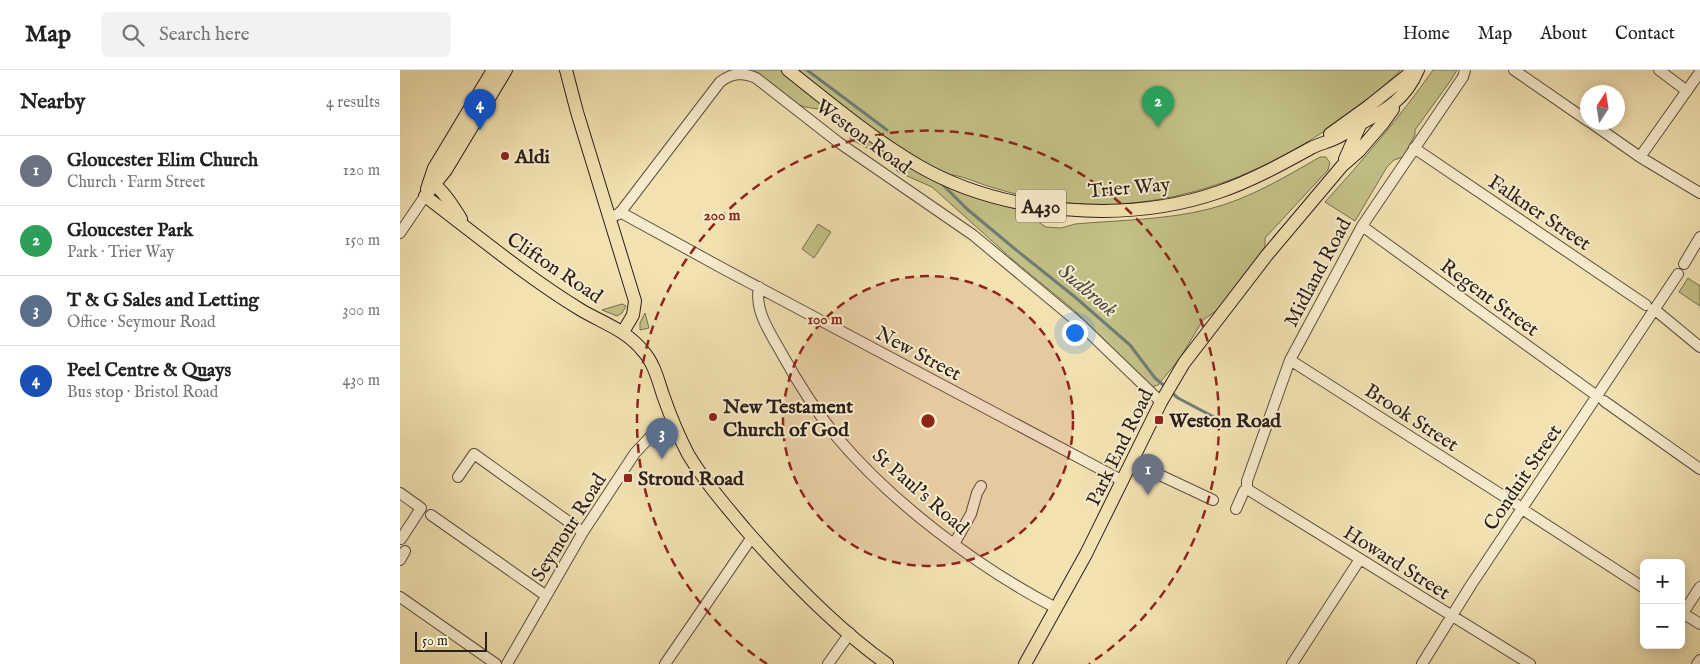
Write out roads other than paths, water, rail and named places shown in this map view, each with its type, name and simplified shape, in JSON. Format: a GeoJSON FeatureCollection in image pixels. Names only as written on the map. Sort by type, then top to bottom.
{"type":"FeatureCollection","features":[{"type":"Feature","properties":{"kind":"main road"},"geometry":{"type":"LineString","coordinates":[[432,183],[434,168],[493,70]]}},
{"type":"Feature","properties":{"kind":"main road"},"geometry":{"type":"LineString","coordinates":[[425,196],[432,183],[446,170],[506,70]]}},
{"type":"Feature","properties":{"kind":"main road","name":"Trier Way"},"geometry":{"type":"LineString","coordinates":[[788,70],[880,141],[918,166],[973,191],[1020,202],[1074,210],[1138,209],[1196,198],[1245,182],[1319,144],[1333,131],[1369,106],[1414,70]]}},
{"type":"Feature","properties":{"kind":"main road","name":"Trier Way"},"geometry":{"type":"LineString","coordinates":[[1319,144],[1334,140],[1399,100],[1408,90],[1418,70]]}},
{"type":"Feature","properties":{"kind":"main road"},"geometry":{"type":"LineString","coordinates":[[565,72],[615,214],[635,301],[633,315],[623,332],[638,345],[650,361],[672,420],[686,450],[700,474],[752,537],[804,592],[850,634],[887,664]]}},
{"type":"Feature","properties":{"kind":"main road"},"geometry":{"type":"LineString","coordinates":[[1342,166],[1359,151],[1399,100]]}},
{"type":"Feature","properties":{"kind":"main road","name":"Trier Way"},"geometry":{"type":"LineString","coordinates":[[1360,124],[1369,106]]}},
{"type":"Feature","properties":{"kind":"main road"},"geometry":{"type":"LineString","coordinates":[[1342,166],[1360,124]]}},
{"type":"Feature","properties":{"kind":"main road","name":"Park End Road"},"geometry":{"type":"LineString","coordinates":[[1025,664],[1086,554],[1161,402],[1184,363],[1267,255],[1342,166]]}},
{"type":"Feature","properties":{"kind":"main road","name":"Clifton Road"},"geometry":{"type":"LineString","coordinates":[[432,183],[468,229]]}},
{"type":"Feature","properties":{"kind":"main road","name":"Clifton Road"},"geometry":{"type":"LineString","coordinates":[[425,196],[580,310],[623,332]]}},
{"type":"Feature","properties":{"kind":"street","name":"Midland Road"},"geometry":{"type":"LineString","coordinates":[[1236,509],[1247,489],[1247,481],[1290,360],[1362,226],[1463,77],[1465,70]]}},
{"type":"Feature","properties":{"kind":"street"},"geometry":{"type":"LineString","coordinates":[[1514,70],[1580,116]]}},
{"type":"Feature","properties":{"kind":"street"},"geometry":{"type":"LineString","coordinates":[[1659,70],[1687,91]]}},
{"type":"Feature","properties":{"kind":"street"},"geometry":{"type":"LineString","coordinates":[[1640,156],[1700,72]]}},
{"type":"Feature","properties":{"kind":"street","name":"Weston Road"},"geometry":{"type":"LineString","coordinates":[[615,214],[720,82],[733,74],[749,74],[838,142],[973,235],[1079,323],[1161,402]]}},
{"type":"Feature","properties":{"kind":"street"},"geometry":{"type":"LineString","coordinates":[[1601,130],[1700,193]]}},
{"type":"Feature","properties":{"kind":"street","name":"Falkner Street"},"geometry":{"type":"LineString","coordinates":[[1414,148],[1650,307],[1700,347]]}},
{"type":"Feature","properties":{"kind":"street"},"geometry":{"type":"LineString","coordinates":[[400,233],[425,196]]}},
{"type":"Feature","properties":{"kind":"street","name":"New Street"},"geometry":{"type":"LineString","coordinates":[[615,214],[759,287],[1123,481]]}},
{"type":"Feature","properties":{"kind":"street","name":"Regent Street"},"geometry":{"type":"LineString","coordinates":[[1362,226],[1600,399],[1700,469]]}},
{"type":"Feature","properties":{"kind":"street"},"geometry":{"type":"LineString","coordinates":[[1684,264],[1700,239]]}},
{"type":"Feature","properties":{"kind":"street","name":"Conduit Street"},"geometry":{"type":"LineString","coordinates":[[1422,664],[1519,507],[1600,399],[1650,307],[1678,274]]}},
{"type":"Feature","properties":{"kind":"street","name":"St Paul's Road"},"geometry":{"type":"LineString","coordinates":[[759,287],[757,301],[772,337],[801,387],[837,436],[859,461],[886,487],[954,544],[1021,589],[1056,608]]}},
{"type":"Feature","properties":{"kind":"street","name":"Brook Street"},"geometry":{"type":"LineString","coordinates":[[1290,360],[1640,585]]}},
{"type":"Feature","properties":{"kind":"street","name":"Seymour Road"},"geometry":{"type":"LineString","coordinates":[[507,664],[545,595],[635,453],[652,435],[672,420]]}},
{"type":"Feature","properties":{"kind":"street"},"geometry":{"type":"LineString","coordinates":[[458,476],[474,454],[584,532]]}},
{"type":"Feature","properties":{"kind":"street"},"geometry":{"type":"LineString","coordinates":[[1132,462],[1213,500]]}},
{"type":"Feature","properties":{"kind":"street"},"geometry":{"type":"LineString","coordinates":[[954,544],[974,507],[977,493],[981,486]]}},
{"type":"Feature","properties":{"kind":"street","name":"Howard Street"},"geometry":{"type":"LineString","coordinates":[[1247,489],[1530,664]]}},
{"type":"Feature","properties":{"kind":"street"},"geometry":{"type":"LineString","coordinates":[[400,493],[421,508],[401,538]]}},
{"type":"Feature","properties":{"kind":"street"},"geometry":{"type":"LineString","coordinates":[[431,515],[545,595]]}},
{"type":"Feature","properties":{"kind":"street"},"geometry":{"type":"LineString","coordinates":[[665,664],[752,537]]}},
{"type":"Feature","properties":{"kind":"street"},"geometry":{"type":"LineString","coordinates":[[1292,664],[1360,560]]}},
{"type":"Feature","properties":{"kind":"street"},"geometry":{"type":"LineString","coordinates":[[1685,609],[1700,587]]}},
{"type":"Feature","properties":{"kind":"street"},"geometry":{"type":"LineString","coordinates":[[400,597],[496,664]]}},
{"type":"Feature","properties":{"kind":"street"},"geometry":{"type":"LineString","coordinates":[[1685,615],[1700,624]]}},
{"type":"Feature","properties":{"kind":"street"},"geometry":{"type":"LineString","coordinates":[[828,664],[850,634]]}},
{"type":"Feature","properties":{"kind":"street"},"geometry":{"type":"LineString","coordinates":[[1697,664],[1700,660]]}},
{"type":"Feature","properties":{"kind":"waterway","name":"Sudbrook"},"geometry":{"type":"LineString","coordinates":[[807,70],[887,130]]}},
{"type":"Feature","properties":{"kind":"waterway","name":"Sudbrook"},"geometry":{"type":"LineString","coordinates":[[941,183],[967,209],[1075,297],[1130,345],[1155,378],[1167,388]]}},
{"type":"Feature","properties":{"kind":"waterway","name":"Sudbrook"},"geometry":{"type":"LineString","coordinates":[[1171,392],[1178,398],[1231,426]]}},
{"type":"Feature","properties":{"kind":"place","name":"Gloucester Park"},"geometry":{"type":"Point","coordinates":[1158,127]}},
{"type":"Feature","properties":{"kind":"place","name":"Peel Centre & Quays"},"geometry":{"type":"Point","coordinates":[480,130]}},
{"type":"Feature","properties":{"kind":"place","name":"Aldi"},"geometry":{"type":"Point","coordinates":[505,156]}},
{"type":"Feature","properties":{"kind":"place","name":"New Testament Church of God"},"geometry":{"type":"Point","coordinates":[713,417]}},
{"type":"Feature","properties":{"kind":"place","name":"Weston Road"},"geometry":{"type":"Point","coordinates":[1159,420]}},
{"type":"Feature","properties":{"kind":"place","name":"T & G Sales and Letting"},"geometry":{"type":"Point","coordinates":[662,459]}},
{"type":"Feature","properties":{"kind":"place","name":"Stroud Road"},"geometry":{"type":"Point","coordinates":[628,478]}},
{"type":"Feature","properties":{"kind":"place","name":"Gloucester Elim Church"},"geometry":{"type":"Point","coordinates":[1148,495]}}]}
